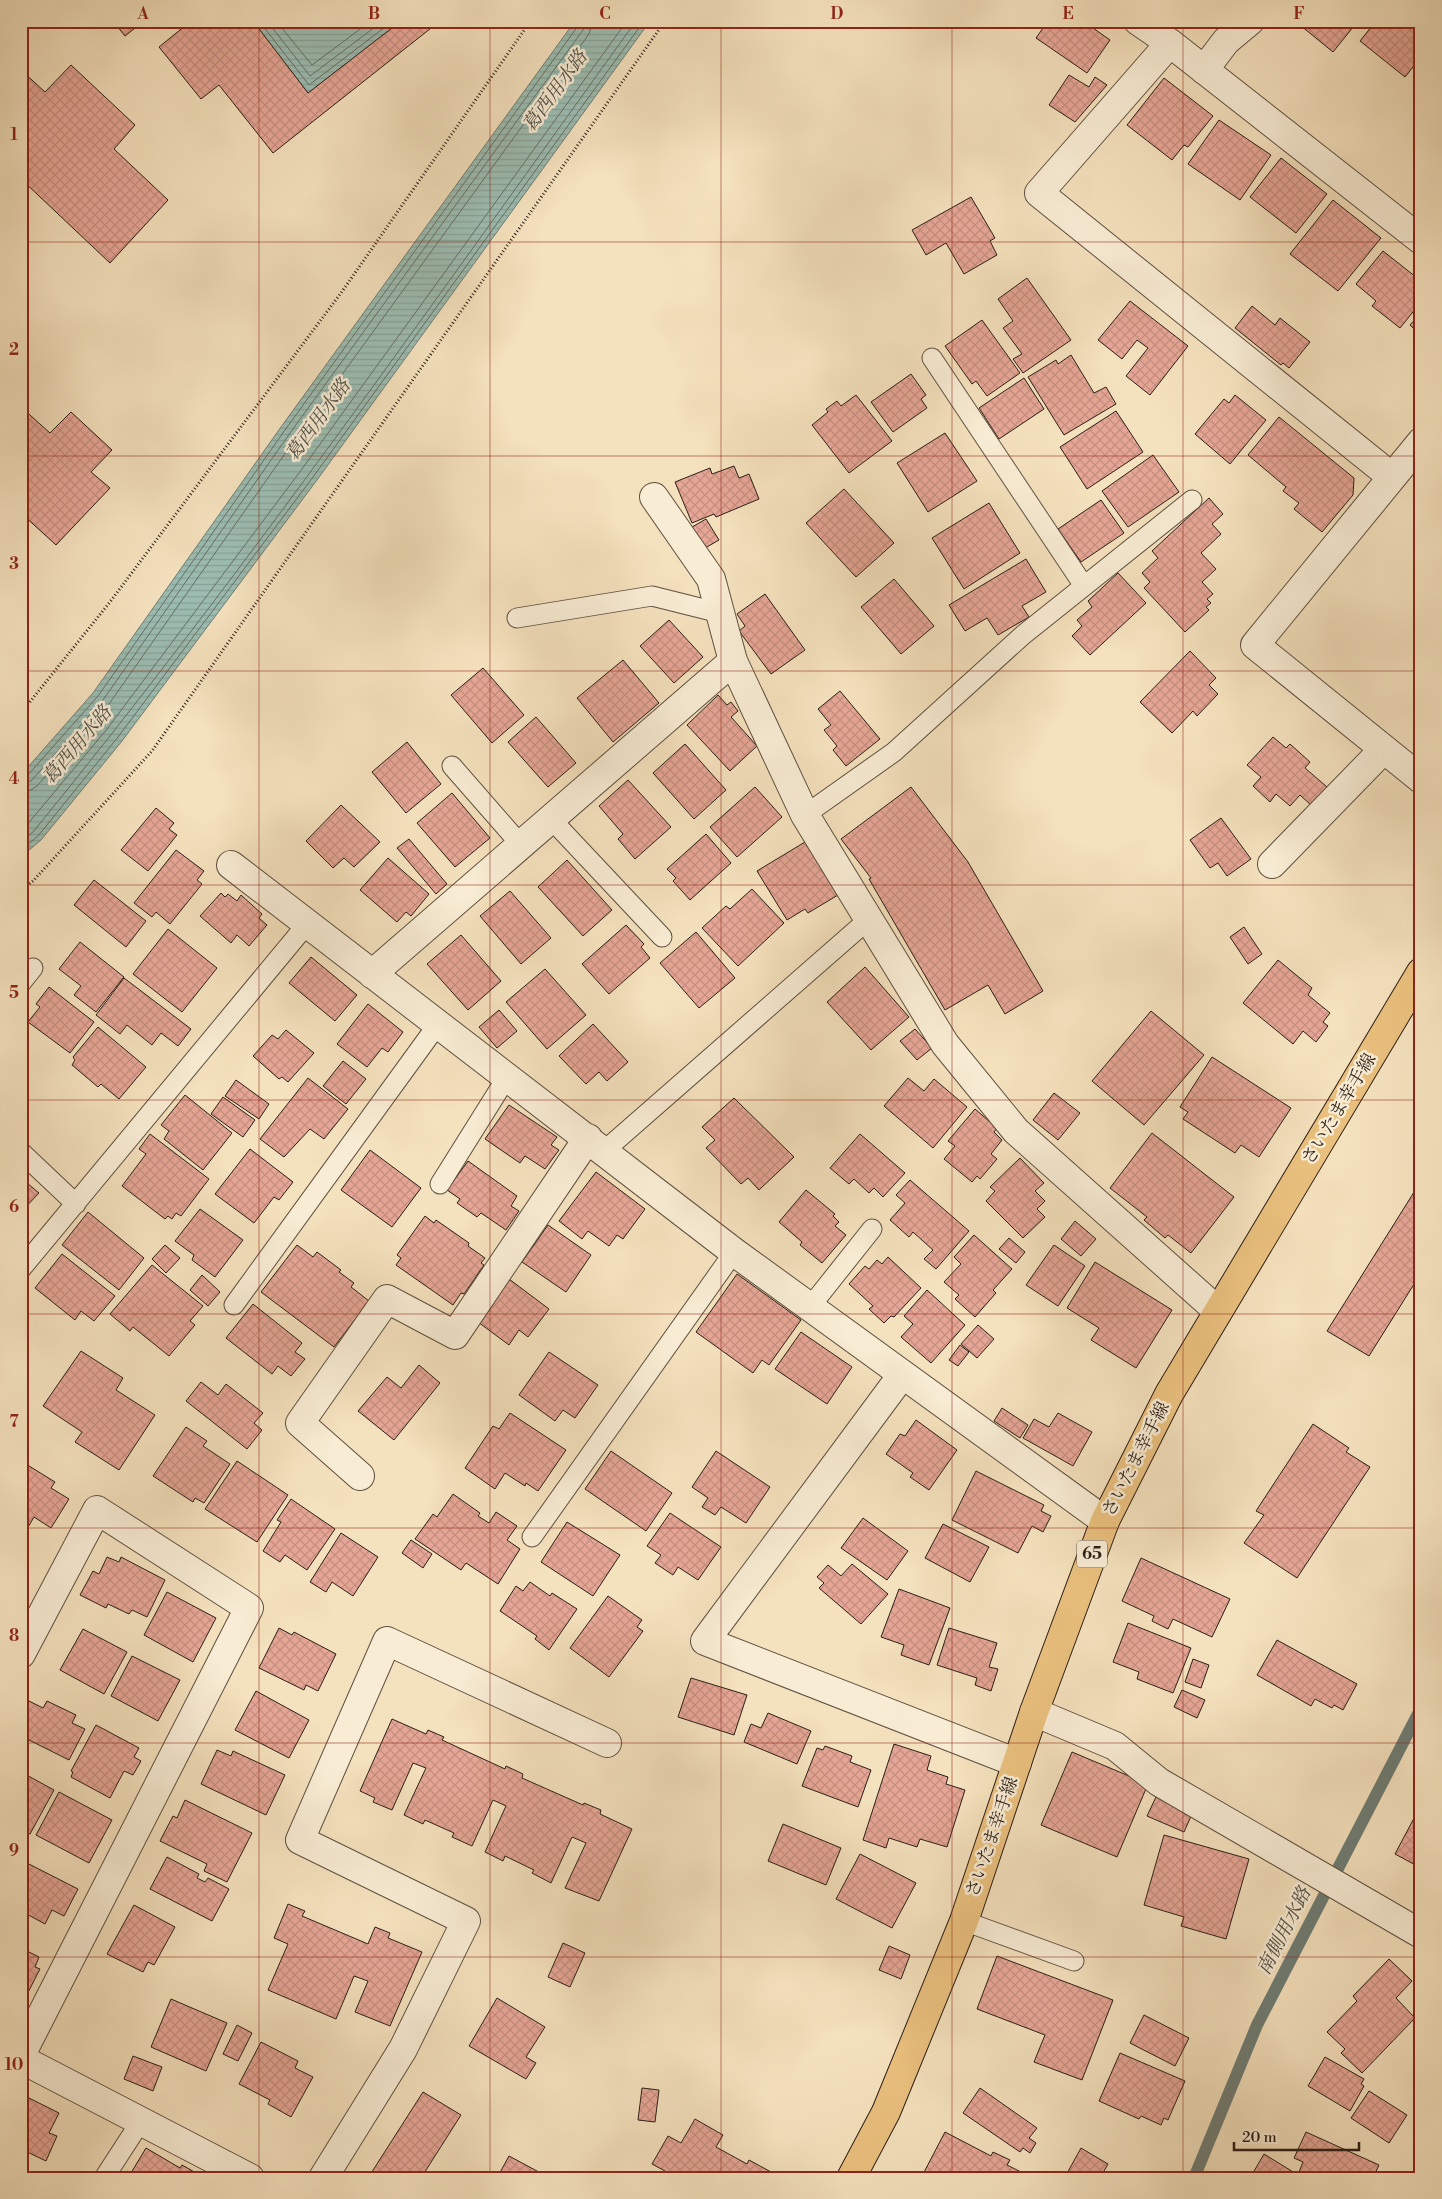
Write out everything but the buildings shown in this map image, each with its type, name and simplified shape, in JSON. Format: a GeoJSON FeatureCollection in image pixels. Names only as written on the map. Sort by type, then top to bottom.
{"type":"FeatureCollection","features":[{"type":"Feature","properties":{"kind":"main road","name":"さいたま幸手線"},"geometry":{"type":"LineString","coordinates":[[851,2178],[886,2112],[964,1921],[1034,1712],[1104,1521],[1169,1394],[1421,972]]}},
{"type":"Feature","properties":{"kind":"street"},"geometry":{"type":"LineString","coordinates":[[1138,21],[1170,43],[1421,240]]}},
{"type":"Feature","properties":{"kind":"street"},"geometry":{"type":"LineString","coordinates":[[1204,70],[1226,41],[1250,21]]}},
{"type":"Feature","properties":{"kind":"street"},"geometry":{"type":"LineString","coordinates":[[1170,43],[1040,193],[1392,477]]}},
{"type":"Feature","properties":{"kind":"street"},"geometry":{"type":"LineString","coordinates":[[1421,442],[1255,645],[1421,779]]}},
{"type":"Feature","properties":{"kind":"street"},"geometry":{"type":"LineString","coordinates":[[654,497],[711,579],[733,661],[805,815],[945,1044],[1016,1131],[1218,1311]]}},
{"type":"Feature","properties":{"kind":"street"},"geometry":{"type":"LineString","coordinates":[[372,974],[733,661]]}},
{"type":"Feature","properties":{"kind":"street"},"geometry":{"type":"LineString","coordinates":[[1272,864],[1384,749]]}},
{"type":"Feature","properties":{"kind":"street"},"geometry":{"type":"LineString","coordinates":[[230,865],[734,1252],[1104,1521]]}},
{"type":"Feature","properties":{"kind":"street"},"geometry":{"type":"LineString","coordinates":[[360,1476],[300,1422],[388,1299],[455,1335],[596,1145]]}},
{"type":"Feature","properties":{"kind":"street"},"geometry":{"type":"LineString","coordinates":[[902,1375],[705,1641],[1017,1763]]}},
{"type":"Feature","properties":{"kind":"street"},"geometry":{"type":"LineString","coordinates":[[21,1654],[97,1510],[249,1608],[21,2055]]}},
{"type":"Feature","properties":{"kind":"street"},"geometry":{"type":"LineString","coordinates":[[323,2178],[402,2049],[466,1920],[300,1840],[387,1641],[607,1743]]}},
{"type":"Feature","properties":{"kind":"street"},"geometry":{"type":"LineString","coordinates":[[1034,1712],[1115,1746],[1159,1782],[1421,1934]]}},
{"type":"Feature","properties":{"kind":"street"},"geometry":{"type":"LineString","coordinates":[[21,2059],[250,2178]]}},
{"type":"Feature","properties":{"kind":"lane"},"geometry":{"type":"LineString","coordinates":[[932,358],[1084,586]]}},
{"type":"Feature","properties":{"kind":"lane"},"geometry":{"type":"LineString","coordinates":[[805,815],[894,752],[1023,635],[1192,500]]}},
{"type":"Feature","properties":{"kind":"lane"},"geometry":{"type":"LineString","coordinates":[[517,618],[652,596],[720,613]]}},
{"type":"Feature","properties":{"kind":"lane"},"geometry":{"type":"LineString","coordinates":[[452,766],[521,845]]}},
{"type":"Feature","properties":{"kind":"lane"},"geometry":{"type":"LineString","coordinates":[[551,819],[662,937]]}},
{"type":"Feature","properties":{"kind":"lane"},"geometry":{"type":"LineString","coordinates":[[596,1145],[869,920]]}},
{"type":"Feature","properties":{"kind":"lane"},"geometry":{"type":"LineString","coordinates":[[21,1269],[307,924]]}},
{"type":"Feature","properties":{"kind":"lane"},"geometry":{"type":"LineString","coordinates":[[21,983],[33,968]]}},
{"type":"Feature","properties":{"kind":"lane"},"geometry":{"type":"LineString","coordinates":[[234,1306],[438,1024]]}},
{"type":"Feature","properties":{"kind":"lane"},"geometry":{"type":"LineString","coordinates":[[440,1184],[507,1077]]}},
{"type":"Feature","properties":{"kind":"lane"},"geometry":{"type":"LineString","coordinates":[[21,1152],[76,1204]]}},
{"type":"Feature","properties":{"kind":"lane"},"geometry":{"type":"LineString","coordinates":[[810,1308],[872,1229]]}},
{"type":"Feature","properties":{"kind":"lane"},"geometry":{"type":"LineString","coordinates":[[532,1537],[734,1252]]}},
{"type":"Feature","properties":{"kind":"lane"},"geometry":{"type":"LineString","coordinates":[[964,1921],[1074,1961]]}},
{"type":"Feature","properties":{"kind":"lane"},"geometry":{"type":"LineString","coordinates":[[104,2178],[141,2122]]}},
{"type":"Feature","properties":{"kind":"path"},"geometry":{"type":"LineString","coordinates":[[21,713],[110,602],[341,293],[525,29],[520,21]]}},
{"type":"Feature","properties":{"kind":"path"},"geometry":{"type":"LineString","coordinates":[[21,890],[34,881],[152,750],[666,21]]}},
{"type":"Feature","properties":{"kind":"water"},"geometry":{"type":"Polygon","coordinates":[[[253,21],[401,21],[308,93],[253,21]]]}},
{"type":"Feature","properties":{"kind":"water","name":"葛西用水路"},"geometry":{"type":"Polygon","coordinates":[[[575,21],[650,21],[317,480],[122,741],[41,840],[21,857],[21,775],[93,693],[281,427],[575,21]]]}},
{"type":"Feature","properties":{"kind":"waterway","name":"南側用水路"},"geometry":{"type":"LineString","coordinates":[[1194,2178],[1257,2025],[1421,1708]]}}]}
